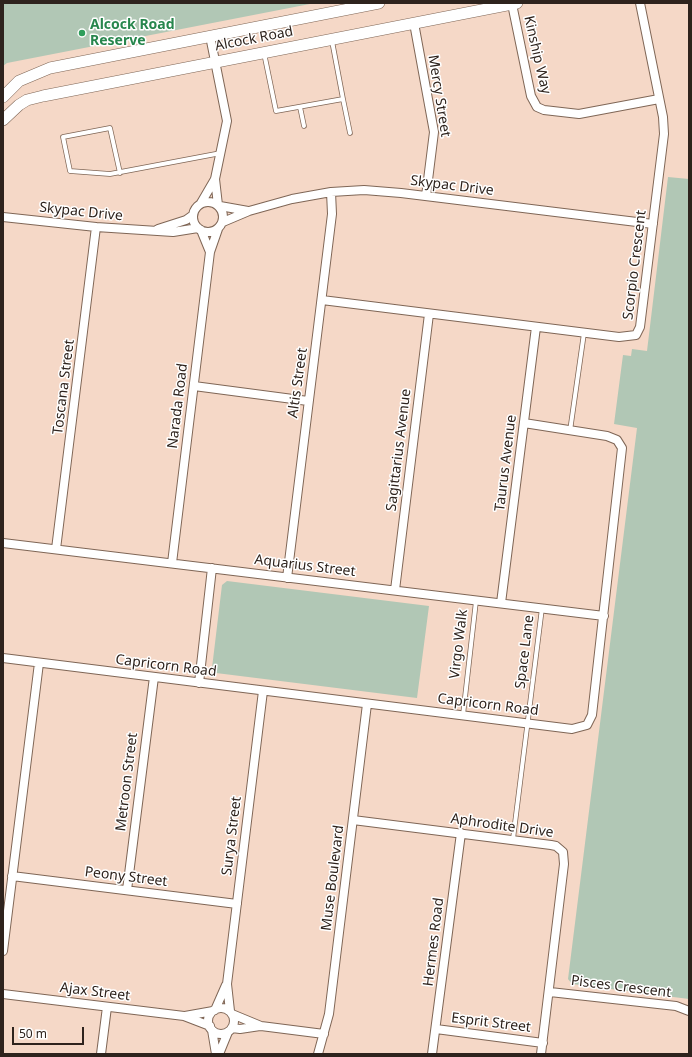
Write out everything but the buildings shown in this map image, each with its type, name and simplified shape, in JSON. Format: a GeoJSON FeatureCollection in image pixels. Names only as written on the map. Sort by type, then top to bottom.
{"type":"FeatureCollection","features":[{"type":"Feature","properties":{"kind":"street","name":"Alcock Road"},"geometry":{"type":"LineString","coordinates":[[3,97],[19,81],[50,68],[379,3]]}},
{"type":"Feature","properties":{"kind":"street","name":"Scorpio Crescent"},"geometry":{"type":"LineString","coordinates":[[322,300],[619,337],[633,337],[639,332],[664,134],[663,117],[640,3]]}},
{"type":"Feature","properties":{"kind":"street","name":"Alcock Road"},"geometry":{"type":"LineString","coordinates":[[3,120],[19,105],[35,98],[515,4]]}},
{"type":"Feature","properties":{"kind":"street","name":"Kinship Way"},"geometry":{"type":"LineString","coordinates":[[515,4],[531,96],[537,107],[544,110],[579,114],[659,99]]}},
{"type":"Feature","properties":{"kind":"street","name":"Mercy Street"},"geometry":{"type":"LineString","coordinates":[[414,23],[434,132],[426,196]]}},
{"type":"Feature","properties":{"kind":"street"},"geometry":{"type":"LineString","coordinates":[[210,36],[227,121],[215,179],[193,214],[195,224],[200,229],[210,232],[218,229],[223,222],[224,215],[219,205],[215,179]]}},
{"type":"Feature","properties":{"kind":"street","name":"Skypac Drive"},"geometry":{"type":"LineString","coordinates":[[223,222],[249,211],[292,199],[331,192],[376,190],[653,224]]}},
{"type":"Feature","properties":{"kind":"street","name":"Altis Street"},"geometry":{"type":"LineString","coordinates":[[287,578],[332,214],[331,192]]}},
{"type":"Feature","properties":{"kind":"street"},"geometry":{"type":"LineString","coordinates":[[201,203],[209,201],[219,205]]}},
{"type":"Feature","properties":{"kind":"street","name":"Skypac Drive"},"geometry":{"type":"LineString","coordinates":[[219,205],[249,211]]}},
{"type":"Feature","properties":{"kind":"street","name":"Skypac Drive"},"geometry":{"type":"LineString","coordinates":[[157,230],[186,220],[193,214]]}},
{"type":"Feature","properties":{"kind":"street","name":"Skypac Drive"},"geometry":{"type":"LineString","coordinates":[[3,216],[96,227],[173,232],[200,229]]}},
{"type":"Feature","properties":{"kind":"street","name":"Toscana Street"},"geometry":{"type":"LineString","coordinates":[[56,549],[96,227]]}},
{"type":"Feature","properties":{"kind":"street","name":"Narada Road"},"geometry":{"type":"LineString","coordinates":[[200,229],[210,252]]}},
{"type":"Feature","properties":{"kind":"street","name":"Narada Road"},"geometry":{"type":"LineString","coordinates":[[172,563],[210,252],[218,229]]}},
{"type":"Feature","properties":{"kind":"street","name":"Sagittarius Avenue"},"geometry":{"type":"LineString","coordinates":[[395,590],[429,314]]}},
{"type":"Feature","properties":{"kind":"street","name":"Taurus Avenue"},"geometry":{"type":"LineString","coordinates":[[501,603],[536,327]]}},
{"type":"Feature","properties":{"kind":"street"},"geometry":{"type":"LineString","coordinates":[[194,386],[308,401]]}},
{"type":"Feature","properties":{"kind":"street","name":"Capricorn Road"},"geometry":{"type":"LineString","coordinates":[[3,658],[154,678],[576,729],[587,725],[592,715],[622,448],[617,440],[607,436],[524,423]]}},
{"type":"Feature","properties":{"kind":"street","name":"Aquarius Street"},"geometry":{"type":"LineString","coordinates":[[3,543],[604,616]]}},
{"type":"Feature","properties":{"kind":"street"},"geometry":{"type":"LineString","coordinates":[[199,683],[212,568]]}},
{"type":"Feature","properties":{"kind":"street"},"geometry":{"type":"LineString","coordinates":[[3,951],[39,663]]}},
{"type":"Feature","properties":{"kind":"street","name":"Metroon Street"},"geometry":{"type":"LineString","coordinates":[[127,890],[154,678]]}},
{"type":"Feature","properties":{"kind":"street","name":"Surya Street"},"geometry":{"type":"LineString","coordinates":[[214,1010],[226,984],[262,691]]}},
{"type":"Feature","properties":{"kind":"street","name":"Muse Boulevard"},"geometry":{"type":"LineString","coordinates":[[318,1054],[329,1014],[367,704]]}},
{"type":"Feature","properties":{"kind":"street","name":"Aphrodite Drive"},"geometry":{"type":"LineString","coordinates":[[353,820],[513,839],[556,846],[563,852],[565,857],[550,992],[541,1054]]}},
{"type":"Feature","properties":{"kind":"street","name":"Hermes Road"},"geometry":{"type":"LineString","coordinates":[[432,1054],[461,833]]}},
{"type":"Feature","properties":{"kind":"street","name":"Peony Street"},"geometry":{"type":"LineString","coordinates":[[12,876],[237,904]]}},
{"type":"Feature","properties":{"kind":"street","name":"Surya Street"},"geometry":{"type":"LineString","coordinates":[[226,984],[231,1012]]}},
{"type":"Feature","properties":{"kind":"street","name":"Pisces Crescent"},"geometry":{"type":"LineString","coordinates":[[550,992],[676,1006],[689,1011]]}},
{"type":"Feature","properties":{"kind":"street","name":"Ajax Street"},"geometry":{"type":"LineString","coordinates":[[3,994],[184,1016],[211,1028]]}},
{"type":"Feature","properties":{"kind":"street"},"geometry":{"type":"LineString","coordinates":[[101,1054],[107,1007]]}},
{"type":"Feature","properties":{"kind":"street"},"geometry":{"type":"LineString","coordinates":[[218,1054],[209,1018],[214,1010],[221,1008],[260,1026]]}},
{"type":"Feature","properties":{"kind":"street","name":"Ajax Street"},"geometry":{"type":"LineString","coordinates":[[184,1016],[214,1010]]}},
{"type":"Feature","properties":{"kind":"street"},"geometry":{"type":"LineString","coordinates":[[218,1054],[234,1021],[231,1012]]}},
{"type":"Feature","properties":{"kind":"street"},"geometry":{"type":"LineString","coordinates":[[211,1028],[221,1034],[230,1030],[260,1026],[324,1034]]}},
{"type":"Feature","properties":{"kind":"street","name":"Esprit Street"},"geometry":{"type":"LineString","coordinates":[[436,1029],[543,1042]]}},
{"type":"Feature","properties":{"kind":"lane"},"geometry":{"type":"LineString","coordinates":[[331,40],[350,133]]}},
{"type":"Feature","properties":{"kind":"lane"},"geometry":{"type":"LineString","coordinates":[[264,53],[276,111],[343,99]]}},
{"type":"Feature","properties":{"kind":"lane"},"geometry":{"type":"LineString","coordinates":[[300,107],[304,126]]}},
{"type":"Feature","properties":{"kind":"lane"},"geometry":{"type":"LineString","coordinates":[[120,172],[110,128],[63,137],[70,171],[110,174],[221,153]]}},
{"type":"Feature","properties":{"kind":"lane"},"geometry":{"type":"LineString","coordinates":[[570,431],[584,333]]}},
{"type":"Feature","properties":{"kind":"lane","name":"Virgo Walk"},"geometry":{"type":"LineString","coordinates":[[463,715],[476,600]]}},
{"type":"Feature","properties":{"kind":"lane","name":"Space Lane"},"geometry":{"type":"LineString","coordinates":[[513,839],[542,608]]}},
{"type":"Feature","properties":{"kind":"green space","name":"Alcock Road Reserve"},"geometry":{"type":"Polygon","coordinates":[[[3,3],[315,3],[7,63],[3,66],[3,3]]]}},
{"type":"Feature","properties":{"kind":"green space"},"geometry":{"type":"Polygon","coordinates":[[[668,177],[689,179],[689,999],[572,984],[568,979],[637,428],[614,424],[623,355],[631,356],[632,349],[647,351],[668,177]]]}},
{"type":"Feature","properties":{"kind":"green space"},"geometry":{"type":"Polygon","coordinates":[[[227,581],[429,606],[417,698],[216,673],[212,668],[222,585],[227,581]]]}},
{"type":"Feature","properties":{"kind":"place","name":"Alcock Road Reserve"},"geometry":{"type":"Point","coordinates":[82,33]}}]}
